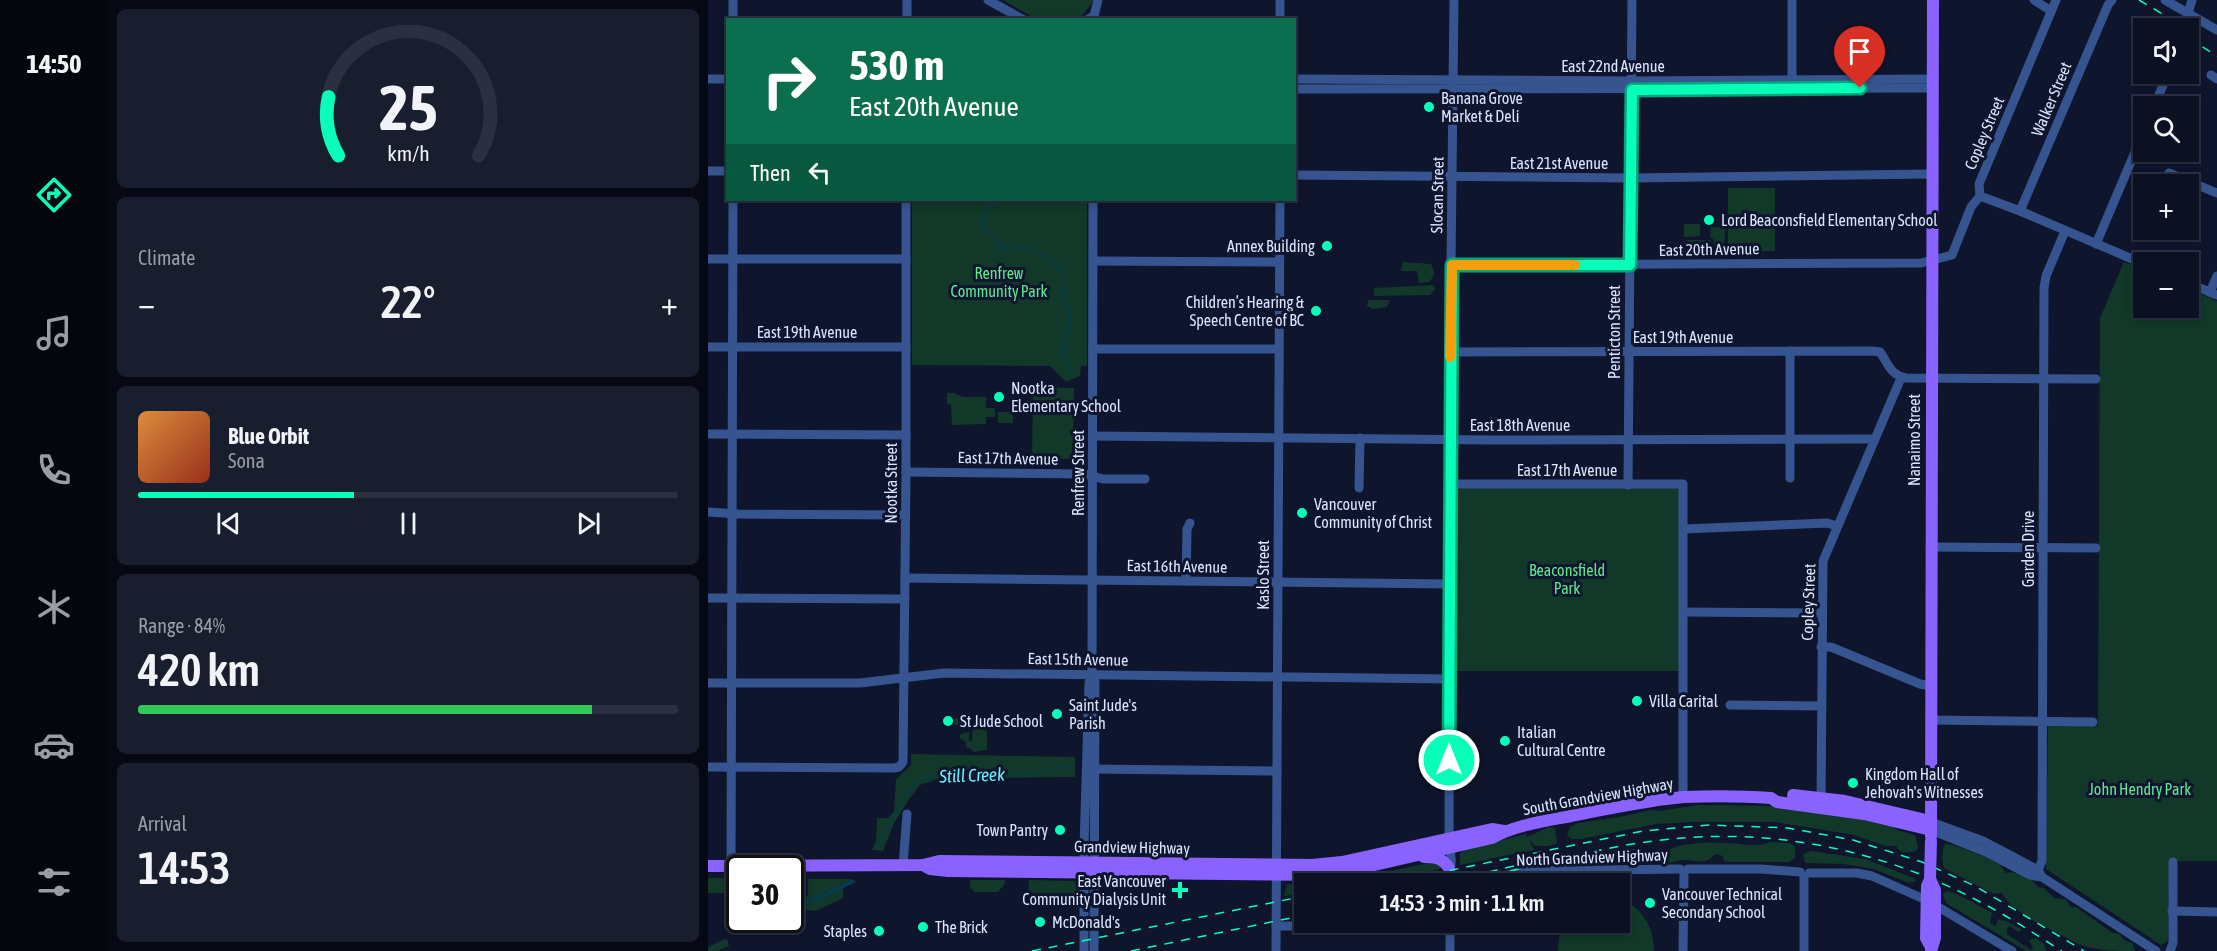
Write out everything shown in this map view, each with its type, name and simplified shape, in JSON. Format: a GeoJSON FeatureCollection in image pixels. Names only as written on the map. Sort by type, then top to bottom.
{"type":"FeatureCollection","features":[{"type":"Feature","properties":{"kind":"main road","name":"Nanaimo Street"},"geometry":{"type":"LineString","coordinates":[[1931,949],[1926,938],[1931,902],[1931,84],[1933,0]]}},
{"type":"Feature","properties":{"kind":"main road","name":"South Grandview Highway"},"geometry":{"type":"LineString","coordinates":[[1330,873],[1405,859],[1492,829],[1504,831],[1643,802],[1683,798],[1727,796],[1771,798],[1777,802],[1821,802],[1917,825],[1931,831]]}},
{"type":"Feature","properties":{"kind":"main road","name":"South Grandview Highway"},"geometry":{"type":"LineString","coordinates":[[1342,862],[1449,843]]}},
{"type":"Feature","properties":{"kind":"main road"},"geometry":{"type":"LineString","coordinates":[[1405,859],[1437,857],[1449,868]]}},
{"type":"Feature","properties":{"kind":"main road","name":"Grandview Highway"},"geometry":{"type":"LineString","coordinates":[[1276,870],[1342,862]]}},
{"type":"Feature","properties":{"kind":"main road","name":"Grandview Highway"},"geometry":{"type":"LineString","coordinates":[[804,866],[923,865],[930,869],[948,871],[1090,868],[1276,870],[1313,873]]}},
{"type":"Feature","properties":{"kind":"main road","name":"Grandview Highway"},"geometry":{"type":"LineString","coordinates":[[708,866],[726,866]]}},
{"type":"Feature","properties":{"kind":"street"},"geometry":{"type":"LineString","coordinates":[[733,0],[733,18]]}},
{"type":"Feature","properties":{"kind":"street"},"geometry":{"type":"LineString","coordinates":[[907,0],[907,18]]}},
{"type":"Feature","properties":{"kind":"street"},"geometry":{"type":"LineString","coordinates":[[988,0],[1020,18]]}},
{"type":"Feature","properties":{"kind":"street"},"geometry":{"type":"LineString","coordinates":[[1090,18],[1094,16],[1098,0]]}},
{"type":"Feature","properties":{"kind":"street"},"geometry":{"type":"LineString","coordinates":[[1280,0],[1280,18]]}},
{"type":"Feature","properties":{"kind":"street","name":"Slocan Street"},"geometry":{"type":"LineString","coordinates":[[1449,873],[1452,862],[1449,843],[1449,584],[1454,0]]}},
{"type":"Feature","properties":{"kind":"street","name":"Penticton Street"},"geometry":{"type":"LineString","coordinates":[[1628,485],[1632,0]]}},
{"type":"Feature","properties":{"kind":"street"},"geometry":{"type":"LineString","coordinates":[[1792,0],[1792,85]]}},
{"type":"Feature","properties":{"kind":"street"},"geometry":{"type":"LineString","coordinates":[[2034,0],[2051,11]]}},
{"type":"Feature","properties":{"kind":"street","name":"Copley Street"},"geometry":{"type":"LineString","coordinates":[[1931,261],[1953,255],[1971,207],[1980,196],[1979,184],[2056,0]]}},
{"type":"Feature","properties":{"kind":"street","name":"Walker Street"},"geometry":{"type":"LineString","coordinates":[[2020,211],[2112,0]]}},
{"type":"Feature","properties":{"kind":"street"},"geometry":{"type":"LineString","coordinates":[[2165,0],[2217,30]]}},
{"type":"Feature","properties":{"kind":"street"},"geometry":{"type":"LineString","coordinates":[[2188,14],[2192,0]]}},
{"type":"Feature","properties":{"kind":"street"},"geometry":{"type":"LineString","coordinates":[[708,79],[726,79]]}},
{"type":"Feature","properties":{"kind":"street","name":"East 22nd Avenue"},"geometry":{"type":"LineString","coordinates":[[1296,79],[1454,85]]}},
{"type":"Feature","properties":{"kind":"street","name":"East 22nd Avenue"},"geometry":{"type":"LineString","coordinates":[[1296,89],[1454,85],[1931,84]]}},
{"type":"Feature","properties":{"kind":"street"},"geometry":{"type":"LineString","coordinates":[[2096,244],[2133,157]]}},
{"type":"Feature","properties":{"kind":"street"},"geometry":{"type":"LineString","coordinates":[[708,171],[726,171]]}},
{"type":"Feature","properties":{"kind":"street"},"geometry":{"type":"LineString","coordinates":[[2169,173],[2217,193]]}},
{"type":"Feature","properties":{"kind":"street","name":"East 21st Avenue"},"geometry":{"type":"LineString","coordinates":[[1296,175],[1631,178],[1931,174]]}},
{"type":"Feature","properties":{"kind":"street"},"geometry":{"type":"LineString","coordinates":[[1980,196],[2133,259]]}},
{"type":"Feature","properties":{"kind":"street"},"geometry":{"type":"LineString","coordinates":[[731,855],[733,201]]}},
{"type":"Feature","properties":{"kind":"street","name":"Nootka Street"},"geometry":{"type":"LineString","coordinates":[[732,767],[894,768],[901,765],[904,757],[906,201]]}},
{"type":"Feature","properties":{"kind":"street","name":"Renfrew Street"},"geometry":{"type":"LineString","coordinates":[[1093,201],[1092,675],[1095,682],[1090,769],[1090,868],[1094,951]]}},
{"type":"Feature","properties":{"kind":"street","name":"Kaslo Street"},"geometry":{"type":"LineString","coordinates":[[1276,951],[1280,201]]}},
{"type":"Feature","properties":{"kind":"street","name":"Garden Drive"},"geometry":{"type":"LineString","coordinates":[[2040,873],[2042,861],[2044,288],[2046,276],[2065,231]]}},
{"type":"Feature","properties":{"kind":"street"},"geometry":{"type":"LineString","coordinates":[[708,259],[906,259]]}},
{"type":"Feature","properties":{"kind":"street"},"geometry":{"type":"LineString","coordinates":[[1093,261],[1279,262]]}},
{"type":"Feature","properties":{"kind":"street","name":"East 20th Avenue"},"geometry":{"type":"LineString","coordinates":[[1452,265],[1921,263],[1931,261]]}},
{"type":"Feature","properties":{"kind":"street"},"geometry":{"type":"LineString","coordinates":[[2199,287],[2213,293],[2217,276]]}},
{"type":"Feature","properties":{"kind":"street","name":"East 19th Avenue"},"geometry":{"type":"LineString","coordinates":[[708,347],[906,347]]}},
{"type":"Feature","properties":{"kind":"street"},"geometry":{"type":"LineString","coordinates":[[1093,349],[1279,349]]}},
{"type":"Feature","properties":{"kind":"street"},"geometry":{"type":"LineString","coordinates":[[1790,351],[1790,478]]}},
{"type":"Feature","properties":{"kind":"street","name":"East 19th Avenue"},"geometry":{"type":"LineString","coordinates":[[1450,352],[1880,352],[1889,369],[1901,378]]}},
{"type":"Feature","properties":{"kind":"street"},"geometry":{"type":"LineString","coordinates":[[1901,378],[2096,379]]}},
{"type":"Feature","properties":{"kind":"street","name":"Copley Street"},"geometry":{"type":"LineString","coordinates":[[1821,802],[1823,561],[1901,378]]}},
{"type":"Feature","properties":{"kind":"street"},"geometry":{"type":"LineString","coordinates":[[708,434],[906,435]]}},
{"type":"Feature","properties":{"kind":"street","name":"East 18th Avenue"},"geometry":{"type":"LineString","coordinates":[[1093,436],[1450,440],[1874,439]]}},
{"type":"Feature","properties":{"kind":"street"},"geometry":{"type":"LineString","coordinates":[[1359,488],[1360,438]]}},
{"type":"Feature","properties":{"kind":"street","name":"East 17th Avenue"},"geometry":{"type":"LineString","coordinates":[[906,472],[1085,474],[1105,479],[1145,478]]}},
{"type":"Feature","properties":{"kind":"street","name":"East 17th Avenue"},"geometry":{"type":"LineString","coordinates":[[1450,484],[1683,484],[1684,529]]}},
{"type":"Feature","properties":{"kind":"street"},"geometry":{"type":"LineString","coordinates":[[708,512],[906,515]]}},
{"type":"Feature","properties":{"kind":"street"},"geometry":{"type":"LineString","coordinates":[[1186,581],[1187,529],[1190,523]]}},
{"type":"Feature","properties":{"kind":"street"},"geometry":{"type":"LineString","coordinates":[[1683,798],[1684,529],[1827,523],[1837,526]]}},
{"type":"Feature","properties":{"kind":"street"},"geometry":{"type":"LineString","coordinates":[[1930,547],[2096,548]]}},
{"type":"Feature","properties":{"kind":"street","name":"East 16th Avenue"},"geometry":{"type":"LineString","coordinates":[[905,578],[1449,584]]}},
{"type":"Feature","properties":{"kind":"street"},"geometry":{"type":"LineString","coordinates":[[708,598],[905,599]]}},
{"type":"Feature","properties":{"kind":"street"},"geometry":{"type":"LineString","coordinates":[[1684,612],[1822,613]]}},
{"type":"Feature","properties":{"kind":"street"},"geometry":{"type":"LineString","coordinates":[[1821,647],[1831,647],[1920,684],[1930,686]]}},
{"type":"Feature","properties":{"kind":"street","name":"East 15th Avenue"},"geometry":{"type":"LineString","coordinates":[[708,682],[860,683],[944,673],[1449,679]]}},
{"type":"Feature","properties":{"kind":"street"},"geometry":{"type":"LineString","coordinates":[[1730,705],[1821,706]]}},
{"type":"Feature","properties":{"kind":"street"},"geometry":{"type":"LineString","coordinates":[[1930,720],[2093,722]]}},
{"type":"Feature","properties":{"kind":"street"},"geometry":{"type":"LineString","coordinates":[[708,766],[732,767]]}},
{"type":"Feature","properties":{"kind":"street"},"geometry":{"type":"LineString","coordinates":[[1090,769],[1277,771]]}},
{"type":"Feature","properties":{"kind":"street"},"geometry":{"type":"LineString","coordinates":[[903,865],[907,814]]}},
{"type":"Feature","properties":{"kind":"street","name":"South Grandview Highway"},"geometry":{"type":"LineString","coordinates":[[1931,831],[1979,849],[2030,875],[2040,873],[2156,951]]}},
{"type":"Feature","properties":{"kind":"street"},"geometry":{"type":"LineString","coordinates":[[2170,951],[2173,943],[2173,862]]}},
{"type":"Feature","properties":{"kind":"street","name":"Renfrew Street"},"geometry":{"type":"LineString","coordinates":[[1084,951],[1090,868]]}},
{"type":"Feature","properties":{"kind":"street","name":"North Grandview Highway"},"geometry":{"type":"LineString","coordinates":[[1520,873],[1761,869],[1804,874],[1841,872],[1872,876],[1931,902],[2012,951]]}},
{"type":"Feature","properties":{"kind":"street"},"geometry":{"type":"LineString","coordinates":[[1683,951],[1684,871]]}},
{"type":"Feature","properties":{"kind":"street"},"geometry":{"type":"LineString","coordinates":[[1804,874],[1804,951]]}},
{"type":"Feature","properties":{"kind":"street"},"geometry":{"type":"LineString","coordinates":[[2172,911],[2217,912]]}},
{"type":"Feature","properties":{"kind":"street"},"geometry":{"type":"LineString","coordinates":[[1276,926],[1294,926]]}},
{"type":"Feature","properties":{"kind":"street"},"geometry":{"type":"LineString","coordinates":[[1450,933],[1450,951]]}},
{"type":"Feature","properties":{"kind":"green space"},"geometry":{"type":"Polygon","coordinates":[[[1003,0],[1094,0],[1080,18],[1034,18],[1003,0]]]}},
{"type":"Feature","properties":{"kind":"green space"},"geometry":{"type":"Polygon","coordinates":[[[1728,188],[1775,188],[1775,251],[1728,251],[1728,188]]]}},
{"type":"Feature","properties":{"kind":"green space","name":"Renfrew Community Park"},"geometry":{"type":"Polygon","coordinates":[[[912,201],[1087,201],[1087,366],[1081,366],[1080,376],[1066,382],[1050,366],[912,365],[912,201]]]}},
{"type":"Feature","properties":{"kind":"green space"},"geometry":{"type":"Polygon","coordinates":[[[1684,224],[1700,224],[1700,236],[1684,237],[1684,224]]]}},
{"type":"Feature","properties":{"kind":"green space"},"geometry":{"type":"Polygon","coordinates":[[[1711,227],[1725,229],[1724,251],[1717,251],[1714,247],[1714,240],[1710,237],[1711,227]]]}},
{"type":"Feature","properties":{"kind":"green space"},"geometry":{"type":"Polygon","coordinates":[[[1687,240],[1711,240],[1711,253],[1687,253],[1687,240]]]}},
{"type":"Feature","properties":{"kind":"green space"},"geometry":{"type":"Polygon","coordinates":[[[1403,262],[1431,264],[1434,272],[1432,278],[1429,282],[1419,283],[1417,271],[1401,271],[1403,262]]]}},
{"type":"Feature","properties":{"kind":"green space","name":"John Hendry Park"},"geometry":{"type":"Polygon","coordinates":[[[2124,262],[2133,266],[2133,318],[2199,318],[2199,293],[2217,301],[2217,861],[2169,861],[2168,941],[2161,945],[2046,869],[2048,726],[2098,726],[2100,318],[2124,262]]]}},
{"type":"Feature","properties":{"kind":"green space"},"geometry":{"type":"Polygon","coordinates":[[[1433,285],[1435,289],[1430,295],[1374,296],[1374,288],[1433,285]]]}},
{"type":"Feature","properties":{"kind":"green space"},"geometry":{"type":"Polygon","coordinates":[[[1368,300],[1390,300],[1387,307],[1373,309],[1367,306],[1368,300]]]}},
{"type":"Feature","properties":{"kind":"green space"},"geometry":{"type":"Polygon","coordinates":[[[1033,387],[1074,388],[1073,459],[1032,458],[1033,387]]]}},
{"type":"Feature","properties":{"kind":"green space"},"geometry":{"type":"Polygon","coordinates":[[[947,393],[963,397],[986,397],[986,408],[995,408],[995,417],[986,417],[986,424],[952,425],[951,404],[947,404],[947,393]]]}},
{"type":"Feature","properties":{"kind":"green space"},"geometry":{"type":"Polygon","coordinates":[[[998,412],[1013,412],[1013,423],[998,423],[998,412]]]}},
{"type":"Feature","properties":{"kind":"green space","name":"Beaconsfield Park"},"geometry":{"type":"Polygon","coordinates":[[[1679,488],[1679,671],[1455,671],[1455,489],[1679,488]]]}},
{"type":"Feature","properties":{"kind":"green space"},"geometry":{"type":"Polygon","coordinates":[[[949,718],[967,718],[967,725],[949,725],[949,718]]]}},
{"type":"Feature","properties":{"kind":"green space"},"geometry":{"type":"Polygon","coordinates":[[[979,728],[987,731],[987,750],[973,752],[966,747],[966,742],[960,738],[960,735],[969,732],[969,741],[972,741],[973,729],[979,728]]]}},
{"type":"Feature","properties":{"kind":"green space"},"geometry":{"type":"Polygon","coordinates":[[[911,754],[1075,757],[1075,777],[938,779],[920,785],[894,823],[883,851],[872,850],[876,840],[877,818],[888,818],[894,811],[896,779],[911,765],[911,754]]]}},
{"type":"Feature","properties":{"kind":"green space"},"geometry":{"type":"Polygon","coordinates":[[[1698,805],[1787,806],[1801,811],[1850,816],[1893,826],[1897,830],[1915,835],[1918,848],[1916,851],[1904,852],[1896,846],[1885,846],[1854,835],[1775,822],[1656,824],[1581,839],[1571,839],[1567,835],[1570,827],[1578,823],[1652,810],[1698,805]]]}},
{"type":"Feature","properties":{"kind":"green space"},"geometry":{"type":"Polygon","coordinates":[[[1549,827],[1555,828],[1557,843],[1549,846],[1535,846],[1529,839],[1534,850],[1460,865],[1460,853],[1467,849],[1526,834],[1527,837],[1549,827]]]}},
{"type":"Feature","properties":{"kind":"green space"},"geometry":{"type":"Polygon","coordinates":[[[1771,842],[1789,843],[1795,846],[1795,858],[1789,862],[1730,862],[1724,861],[1723,856],[1715,854],[1701,862],[1683,860],[1669,863],[1666,861],[1666,851],[1688,844],[1755,845],[1771,842]]]}},
{"type":"Feature","properties":{"kind":"green space"},"geometry":{"type":"Polygon","coordinates":[[[1945,844],[1989,859],[2000,865],[2006,873],[2028,877],[2054,898],[2065,899],[2072,908],[2076,907],[2113,933],[2120,934],[2124,940],[2132,943],[2135,951],[2085,946],[2043,926],[2013,906],[2002,893],[1994,894],[1944,868],[1942,856],[1945,844]]]}},
{"type":"Feature","properties":{"kind":"green space"},"geometry":{"type":"Polygon","coordinates":[[[1634,849],[1649,852],[1637,860],[1617,858],[1620,852],[1634,849]]]}},
{"type":"Feature","properties":{"kind":"green space"},"geometry":{"type":"Polygon","coordinates":[[[1811,851],[1865,859],[1914,878],[1916,881],[1909,883],[1874,869],[1843,864],[1805,863],[1803,854],[1811,851]]]}},
{"type":"Feature","properties":{"kind":"green space"},"geometry":{"type":"Polygon","coordinates":[[[1433,862],[1441,869],[1420,873],[1380,873],[1433,862]]]}},
{"type":"Feature","properties":{"kind":"green space"},"geometry":{"type":"Polygon","coordinates":[[[708,878],[726,878],[725,893],[708,893],[708,878]]]}},
{"type":"Feature","properties":{"kind":"green space"},"geometry":{"type":"Polygon","coordinates":[[[808,879],[852,879],[804,903],[804,897],[808,896],[808,879]]]}},
{"type":"Feature","properties":{"kind":"green space"},"geometry":{"type":"Polygon","coordinates":[[[970,880],[1005,880],[998,892],[974,892],[970,886],[970,880]]]}},
{"type":"Feature","properties":{"kind":"green space"},"geometry":{"type":"Polygon","coordinates":[[[1029,880],[1074,881],[1077,884],[1077,898],[1071,899],[1071,893],[1028,893],[1029,880]]]}},
{"type":"Feature","properties":{"kind":"green space"},"geometry":{"type":"Polygon","coordinates":[[[1287,884],[1294,884],[1294,895],[1284,896],[1287,884]]]}},
{"type":"Feature","properties":{"kind":"green space"},"geometry":{"type":"Polygon","coordinates":[[[843,888],[843,898],[816,911],[804,910],[804,906],[843,888]]]}},
{"type":"Feature","properties":{"kind":"green space"},"geometry":{"type":"Polygon","coordinates":[[[1946,891],[1961,896],[1992,913],[1990,923],[1996,926],[1998,919],[2021,929],[2018,932],[2010,926],[2007,928],[2007,934],[2031,950],[2033,949],[2029,940],[2036,938],[2044,944],[2046,951],[2026,951],[1946,903],[1943,895],[1946,891]]]}},
{"type":"Feature","properties":{"kind":"green space"},"geometry":{"type":"Polygon","coordinates":[[[1630,904],[1646,919],[1652,934],[1654,951],[1558,951],[1561,933],[1630,933],[1630,904]]]}},
{"type":"Feature","properties":{"kind":"green space"},"geometry":{"type":"Polygon","coordinates":[[[727,938],[729,946],[717,951],[708,951],[708,947],[727,938]]]}},
{"type":"Feature","properties":{"kind":"water"},"geometry":{"type":"Polygon","coordinates":[[[852,879],[856,882],[804,906],[804,903],[852,879]]]}},
{"type":"Feature","properties":{"kind":"waterway","name":"Still Creek"},"geometry":{"type":"LineString","coordinates":[[998,201],[987,207],[984,219],[985,230],[996,238],[999,248],[1030,249],[1051,260],[1060,269],[1064,279],[1062,295],[1071,318],[1064,351],[1074,374]]}},
{"type":"Feature","properties":{"kind":"waterway","name":"Still Creek"},"geometry":{"type":"LineString","coordinates":[[876,848],[907,793],[924,778],[947,772],[1034,774],[1052,768],[1070,766]]}},
{"type":"Feature","properties":{"kind":"railway"},"geometry":{"type":"LineString","coordinates":[[2139,0],[2169,18]]}},
{"type":"Feature","properties":{"kind":"railway"},"geometry":{"type":"LineString","coordinates":[[2199,45],[2217,56]]}},
{"type":"Feature","properties":{"kind":"railway"},"geometry":{"type":"LineString","coordinates":[[1437,873],[1643,831],[1709,825],[1788,828],[1853,840],[1922,862],[1975,886],[2084,951]]}},
{"type":"Feature","properties":{"kind":"railway"},"geometry":{"type":"LineString","coordinates":[[1510,871],[1650,841],[1712,837],[1752,837],[1793,841],[1832,848],[1910,870],[1984,904],[2062,951]]}},
{"type":"Feature","properties":{"kind":"railway"},"geometry":{"type":"LineString","coordinates":[[1485,873],[1518,865]]}},
{"type":"Feature","properties":{"kind":"railway"},"geometry":{"type":"LineString","coordinates":[[1032,951],[1294,898]]}},
{"type":"Feature","properties":{"kind":"railway"},"geometry":{"type":"LineString","coordinates":[[1131,951],[1294,917]]}},
{"type":"Feature","properties":{"kind":"slow traffic"},"geometry":{"type":"LineString","coordinates":[[1450,357],[1452,265],[1575,265]]}},
{"type":"Feature","properties":{"kind":"place","name":"Banana Grove Market & Deli"},"geometry":{"type":"Point","coordinates":[1429,107]}},
{"type":"Feature","properties":{"kind":"place","name":"Lord Beaconsfield Elementary School"},"geometry":{"type":"Point","coordinates":[1709,220]}},
{"type":"Feature","properties":{"kind":"place","name":"Annex Building"},"geometry":{"type":"Point","coordinates":[1327,246]}},
{"type":"Feature","properties":{"kind":"place","name":"Children’s Hearing & Speech Centre of BC"},"geometry":{"type":"Point","coordinates":[1316,311]}},
{"type":"Feature","properties":{"kind":"place","name":"Nootka Elementary School"},"geometry":{"type":"Point","coordinates":[999,397]}},
{"type":"Feature","properties":{"kind":"place","name":"Vancouver Community of Christ"},"geometry":{"type":"Point","coordinates":[1302,513]}},
{"type":"Feature","properties":{"kind":"place","name":"Villa Carital"},"geometry":{"type":"Point","coordinates":[1637,701]}},
{"type":"Feature","properties":{"kind":"place","name":"Saint Jude's Parish"},"geometry":{"type":"Point","coordinates":[1057,714]}},
{"type":"Feature","properties":{"kind":"place","name":"St Jude School"},"geometry":{"type":"Point","coordinates":[948,721]}},
{"type":"Feature","properties":{"kind":"place","name":"Italian Cultural Centre"},"geometry":{"type":"Point","coordinates":[1505,741]}},
{"type":"Feature","properties":{"kind":"place","name":"Kingdom Hall of Jehovah's Witnesses"},"geometry":{"type":"Point","coordinates":[1853,783]}},
{"type":"Feature","properties":{"kind":"place","name":"Town Pantry"},"geometry":{"type":"Point","coordinates":[1060,830]}},
{"type":"Feature","properties":{"kind":"place","name":"East Vancouver Community Dialysis Unit"},"geometry":{"type":"Point","coordinates":[1180,890]}},
{"type":"Feature","properties":{"kind":"place","name":"Vancouver Technical Secondary School"},"geometry":{"type":"Point","coordinates":[1650,903]}},
{"type":"Feature","properties":{"kind":"place","name":"McDonald's"},"geometry":{"type":"Point","coordinates":[1040,922]}},
{"type":"Feature","properties":{"kind":"place","name":"The Brick"},"geometry":{"type":"Point","coordinates":[923,927]}},
{"type":"Feature","properties":{"kind":"place","name":"Staples"},"geometry":{"type":"Point","coordinates":[879,931]}},
{"type":"Feature","properties":{"kind":"route"},"geometry":{"type":"LineString","coordinates":[[1449,760],[1452,265],[1630,265],[1632,90],[1860,88]]}}]}
